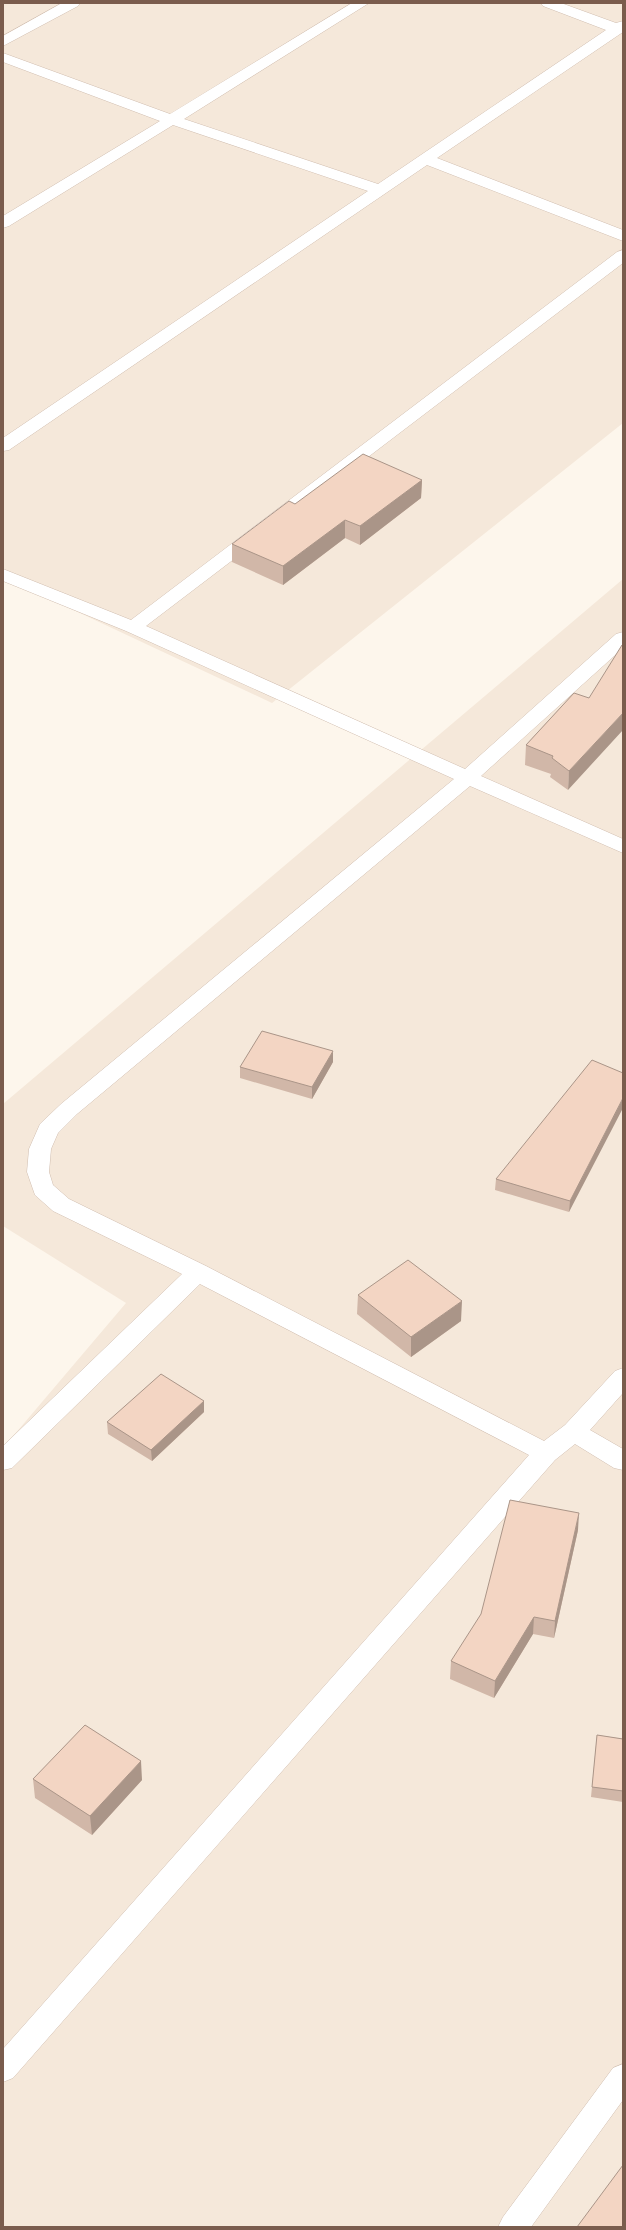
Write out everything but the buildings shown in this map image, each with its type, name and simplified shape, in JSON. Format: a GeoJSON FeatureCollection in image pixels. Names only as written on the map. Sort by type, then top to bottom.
{"type":"FeatureCollection","features":[{"type":"Feature","properties":{"kind":"street"},"geometry":{"type":"LineString","coordinates":[[3,42],[73,3]]}},
{"type":"Feature","properties":{"kind":"street"},"geometry":{"type":"LineString","coordinates":[[3,223],[362,3]]}},
{"type":"Feature","properties":{"kind":"street"},"geometry":{"type":"LineString","coordinates":[[548,3],[620,27]]}},
{"type":"Feature","properties":{"kind":"street"},"geometry":{"type":"LineString","coordinates":[[3,446],[620,27]]}},
{"type":"Feature","properties":{"kind":"street"},"geometry":{"type":"LineString","coordinates":[[3,57],[172,120],[380,190]]}},
{"type":"Feature","properties":{"kind":"street"},"geometry":{"type":"LineString","coordinates":[[425,159],[623,236]]}},
{"type":"Feature","properties":{"kind":"street"},"geometry":{"type":"LineString","coordinates":[[133,627],[623,255]]}},
{"type":"Feature","properties":{"kind":"street"},"geometry":{"type":"LineString","coordinates":[[3,574],[133,627],[623,847]]}},
{"type":"Feature","properties":{"kind":"street"},"geometry":{"type":"LineString","coordinates":[[546,1453],[198,1272],[61,1205],[43,1189],[38,1172],[40,1148],[48,1129],[69,1109],[468,777],[623,638]]}},
{"type":"Feature","properties":{"kind":"street"},"geometry":{"type":"LineString","coordinates":[[3,1461],[198,1272]]}},
{"type":"Feature","properties":{"kind":"street"},"geometry":{"type":"LineString","coordinates":[[3,2069],[546,1453],[574,1432],[623,1377]]}},
{"type":"Feature","properties":{"kind":"street"},"geometry":{"type":"LineString","coordinates":[[574,1432],[623,1461]]}},
{"type":"Feature","properties":{"kind":"street"},"geometry":{"type":"LineString","coordinates":[[513,2227],[623,2077]]}},
{"type":"Feature","properties":{"kind":"shaded area"},"geometry":{"type":"Polygon","coordinates":[[[3,3],[623,3],[623,423],[272,703],[3,577],[3,3]]]}},
{"type":"Feature","properties":{"kind":"shaded area"},"geometry":{"type":"Polygon","coordinates":[[[623,579],[623,2227],[3,2227],[3,1448],[126,1303],[3,1226],[3,1104],[623,579]]]}}]}
